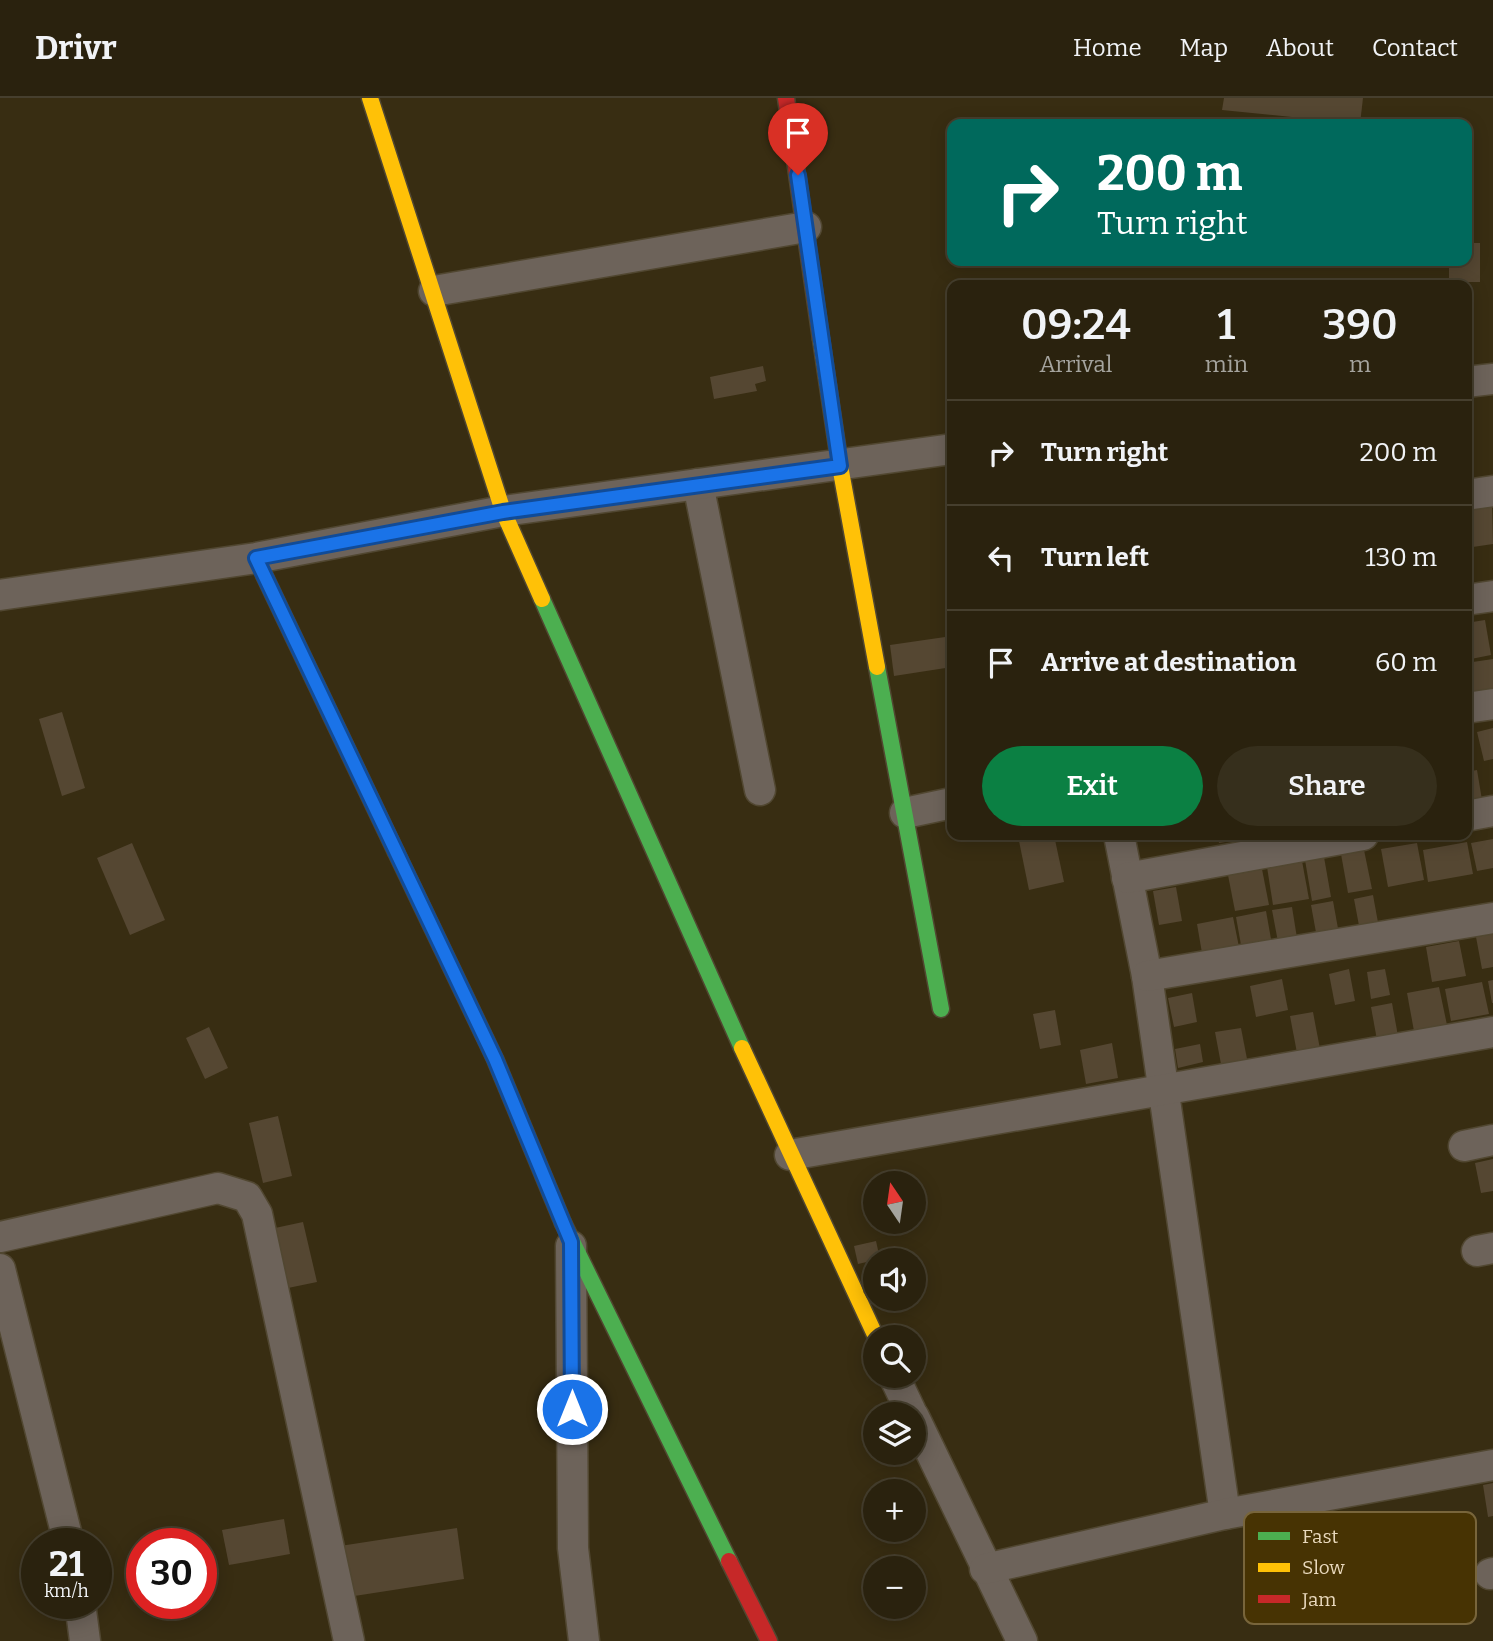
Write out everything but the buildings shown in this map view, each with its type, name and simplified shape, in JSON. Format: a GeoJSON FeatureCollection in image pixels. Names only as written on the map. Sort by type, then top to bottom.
{"type":"FeatureCollection","features":[{"type":"Feature","properties":{"kind":"street"},"geometry":{"type":"LineString","coordinates":[[370,98],[503,512],[790,1155],[870,1325]]}},
{"type":"Feature","properties":{"kind":"street"},"geometry":{"type":"LineString","coordinates":[[786,98],[840,466],[941,1009]]}},
{"type":"Feature","properties":{"kind":"street"},"geometry":{"type":"LineString","coordinates":[[433,291],[806,227]]}},
{"type":"Feature","properties":{"kind":"street"},"geometry":{"type":"LineString","coordinates":[[1472,381],[1493,379]]}},
{"type":"Feature","properties":{"kind":"street"},"geometry":{"type":"LineString","coordinates":[[0,595],[256,558],[503,512],[947,450]]}},
{"type":"Feature","properties":{"kind":"street"},"geometry":{"type":"LineString","coordinates":[[698,484],[760,790]]}},
{"type":"Feature","properties":{"kind":"street"},"geometry":{"type":"LineString","coordinates":[[1472,494],[1493,491]]}},
{"type":"Feature","properties":{"kind":"street"},"geometry":{"type":"LineString","coordinates":[[256,558],[495,1059],[571,1242],[769,1641]]}},
{"type":"Feature","properties":{"kind":"street"},"geometry":{"type":"LineString","coordinates":[[1472,599],[1493,596]]}},
{"type":"Feature","properties":{"kind":"street"},"geometry":{"type":"LineString","coordinates":[[1472,707],[1493,704]]}},
{"type":"Feature","properties":{"kind":"street"},"geometry":{"type":"LineString","coordinates":[[905,813],[947,804]]}},
{"type":"Feature","properties":{"kind":"street"},"geometry":{"type":"LineString","coordinates":[[1472,815],[1493,811]]}},
{"type":"Feature","properties":{"kind":"street"},"geometry":{"type":"LineString","coordinates":[[1120,840],[1147,976],[1225,1514]]}},
{"type":"Feature","properties":{"kind":"street"},"geometry":{"type":"LineString","coordinates":[[1128,878],[1336,840]]}},
{"type":"Feature","properties":{"kind":"street"},"geometry":{"type":"LineString","coordinates":[[1147,976],[1493,918]]}},
{"type":"Feature","properties":{"kind":"street"},"geometry":{"type":"LineString","coordinates":[[790,1155],[1493,1032]]}},
{"type":"Feature","properties":{"kind":"street"},"geometry":{"type":"LineString","coordinates":[[1464,1146],[1493,1140]]}},
{"type":"Feature","properties":{"kind":"street"},"geometry":{"type":"LineString","coordinates":[[0,1237],[218,1188],[247,1196],[257,1214],[349,1641]]}},
{"type":"Feature","properties":{"kind":"street"},"geometry":{"type":"LineString","coordinates":[[571,1242],[573,1548],[584,1641]]}},
{"type":"Feature","properties":{"kind":"street"},"geometry":{"type":"LineString","coordinates":[[0,1269],[65,1528]]}},
{"type":"Feature","properties":{"kind":"street"},"geometry":{"type":"LineString","coordinates":[[926,1444],[1021,1641]]}},
{"type":"Feature","properties":{"kind":"street"},"geometry":{"type":"LineString","coordinates":[[985,1569],[1225,1514],[1493,1465]]}},
{"type":"Feature","properties":{"kind":"street"},"geometry":{"type":"LineString","coordinates":[[82,1619],[85,1641]]}},
{"type":"Feature","properties":{"kind":"traffic: fast"},"geometry":{"type":"LineString","coordinates":[[256,558],[396,852]]}},
{"type":"Feature","properties":{"kind":"traffic: fast"},"geometry":{"type":"LineString","coordinates":[[542,599],[742,1048]]}},
{"type":"Feature","properties":{"kind":"traffic: fast"},"geometry":{"type":"LineString","coordinates":[[877,667],[941,1009]]}},
{"type":"Feature","properties":{"kind":"traffic: fast"},"geometry":{"type":"LineString","coordinates":[[563,1223],[729,1561]]}},
{"type":"Feature","properties":{"kind":"traffic: slow"},"geometry":{"type":"LineString","coordinates":[[370,98],[503,511],[542,599]]}},
{"type":"Feature","properties":{"kind":"traffic: slow"},"geometry":{"type":"LineString","coordinates":[[821,339],[840,466],[877,667]]}},
{"type":"Feature","properties":{"kind":"traffic: slow"},"geometry":{"type":"LineString","coordinates":[[396,852],[495,1059],[563,1223]]}},
{"type":"Feature","properties":{"kind":"traffic: slow"},"geometry":{"type":"LineString","coordinates":[[742,1048],[870,1325]]}},
{"type":"Feature","properties":{"kind":"traffic: jam"},"geometry":{"type":"LineString","coordinates":[[786,98],[821,339]]}},
{"type":"Feature","properties":{"kind":"traffic: jam"},"geometry":{"type":"LineString","coordinates":[[729,1561],[769,1641]]}},
{"type":"Feature","properties":{"kind":"route"},"geometry":{"type":"LineString","coordinates":[[572,1409],[571,1242],[543,1169],[495,1059],[256,558],[503,512],[840,466],[798,175]]}}]}
